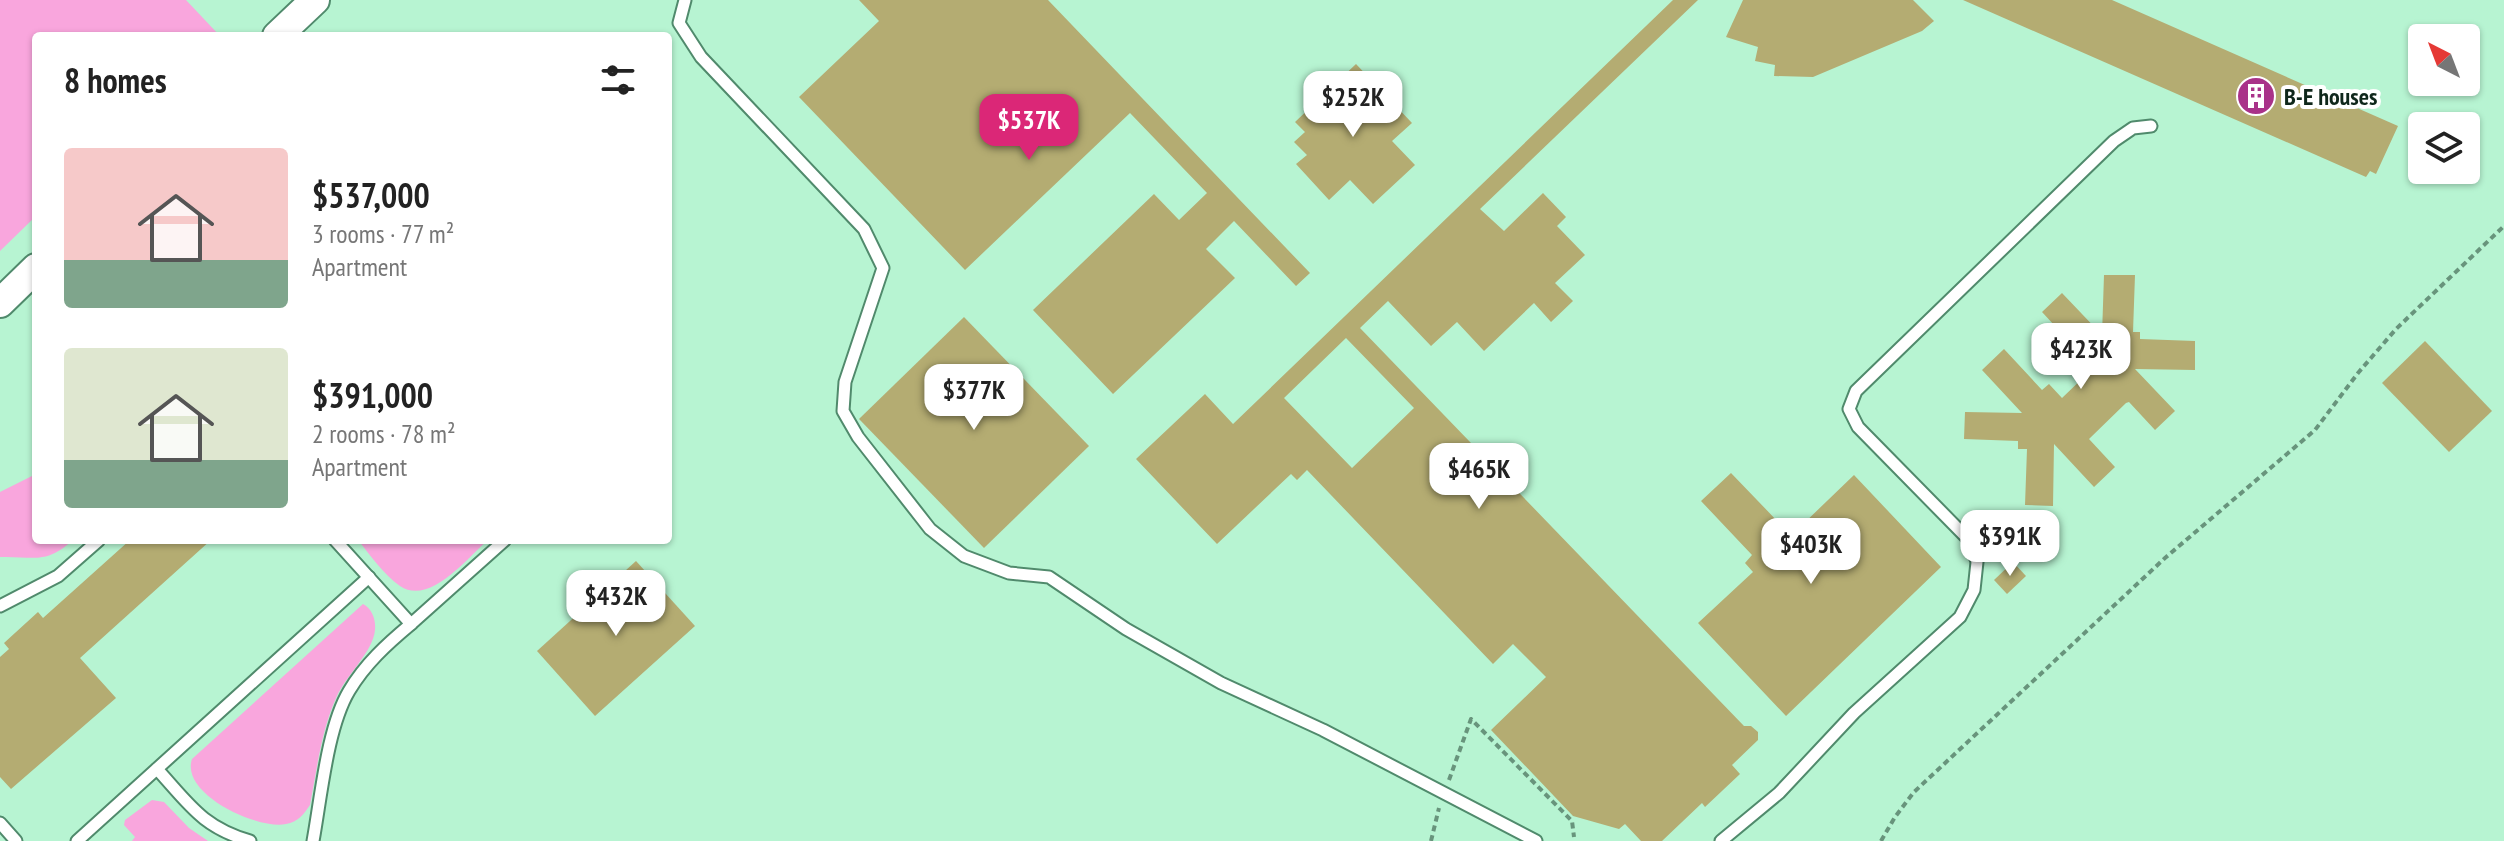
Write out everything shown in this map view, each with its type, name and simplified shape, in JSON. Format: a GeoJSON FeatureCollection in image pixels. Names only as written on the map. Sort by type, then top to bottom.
{"type":"FeatureCollection","features":[{"type":"Feature","properties":{"kind":"street"},"geometry":{"type":"LineString","coordinates":[[281,32],[315,0]]}},
{"type":"Feature","properties":{"kind":"street"},"geometry":{"type":"LineString","coordinates":[[0,303],[32,272]]}},
{"type":"Feature","properties":{"kind":"lane"},"geometry":{"type":"LineString","coordinates":[[685,0],[679,23],[701,57],[864,229],[883,268],[845,382],[843,411],[858,437],[930,529],[964,556],[1009,573],[1049,577],[1126,629],[1221,683],[1323,730],[1536,841]]}},
{"type":"Feature","properties":{"kind":"lane"},"geometry":{"type":"LineString","coordinates":[[1721,841],[1779,793],[1854,713],[1960,617],[1974,590],[1977,562],[1970,541],[1858,427],[1849,409],[1856,391],[2114,141],[2133,128],[2151,126]]}},
{"type":"Feature","properties":{"kind":"lane"},"geometry":{"type":"LineString","coordinates":[[0,606],[58,576],[94,544]]}},
{"type":"Feature","properties":{"kind":"lane"},"geometry":{"type":"LineString","coordinates":[[339,544],[411,624]]}},
{"type":"Feature","properties":{"kind":"lane"},"geometry":{"type":"LineString","coordinates":[[313,841],[334,733],[347,694],[370,661],[501,544]]}},
{"type":"Feature","properties":{"kind":"lane"},"geometry":{"type":"LineString","coordinates":[[77,841],[369,577]]}},
{"type":"Feature","properties":{"kind":"lane"},"geometry":{"type":"LineString","coordinates":[[157,769],[213,828],[250,841]]}},
{"type":"Feature","properties":{"kind":"lane"},"geometry":{"type":"LineString","coordinates":[[0,823],[16,841]]}},
{"type":"Feature","properties":{"kind":"path"},"geometry":{"type":"LineString","coordinates":[[1881,841],[1895,817],[1926,781],[2165,558],[2315,430],[2396,329],[2504,226]]}},
{"type":"Feature","properties":{"kind":"path"},"geometry":{"type":"LineString","coordinates":[[1449,782],[1471,719],[1572,821],[1574,837]]}},
{"type":"Feature","properties":{"kind":"path"},"geometry":{"type":"LineString","coordinates":[[1431,841],[1440,804]]}},
{"type":"Feature","properties":{"kind":"shaded area"},"geometry":{"type":"Polygon","coordinates":[[[0,0],[186,0],[216,32],[32,32],[32,220],[0,251],[0,0]]]}},
{"type":"Feature","properties":{"kind":"shaded area"},"geometry":{"type":"Polygon","coordinates":[[[32,476],[32,544],[68,544],[47,556],[0,557],[0,492],[32,476]]]}},
{"type":"Feature","properties":{"kind":"shaded area"},"geometry":{"type":"Polygon","coordinates":[[[361,544],[484,544],[459,568],[423,590],[412,591],[400,586],[361,544]]]}},
{"type":"Feature","properties":{"kind":"shaded area"},"geometry":{"type":"Polygon","coordinates":[[[363,604],[374,618],[373,638],[340,689],[331,711],[310,805],[290,823],[273,824],[241,815],[209,797],[191,772],[192,759],[363,604]]]}},
{"type":"Feature","properties":{"kind":"shaded area"},"geometry":{"type":"Polygon","coordinates":[[[152,800],[164,802],[189,828],[208,841],[132,841],[135,837],[124,825],[125,820],[152,800]]]}},
{"type":"Feature","properties":{"kind":"building"},"geometry":{"type":"Polygon","coordinates":[[[859,0],[1048,0],[1310,273],[1296,286],[1234,221],[1206,249],[1235,278],[1113,394],[1033,310],[1154,194],[1179,220],[1207,193],[1130,113],[965,270],[799,97],[879,21],[859,0]]]}},
{"type":"Feature","properties":{"kind":"building"},"geometry":{"type":"Polygon","coordinates":[[[1673,0],[1698,0],[1480,209],[1504,231],[1543,193],[1566,217],[1557,226],[1585,255],[1555,283],[1573,301],[1551,322],[1534,303],[1484,351],[1457,322],[1431,346],[1388,301],[1360,328],[1744,726],[1751,726],[1758,732],[1758,740],[1732,765],[1740,774],[1705,807],[1702,803],[1662,841],[1641,841],[1625,824],[1619,829],[1573,816],[1491,730],[1546,677],[1513,644],[1493,664],[1307,470],[1297,480],[1291,474],[1217,544],[1136,459],[1205,394],[1233,424],[1673,0]],[[1346,338],[1284,398],[1352,468],[1414,408],[1346,338]]]}},
{"type":"Feature","properties":{"kind":"building"},"geometry":{"type":"Polygon","coordinates":[[[1743,0],[1913,0],[1934,21],[1922,31],[1813,77],[1774,76],[1775,65],[1755,61],[1758,47],[1726,37],[1743,0]]]}},
{"type":"Feature","properties":{"kind":"building","name":"B-E houses"},"geometry":{"type":"Polygon","coordinates":[[[1963,0],[2112,0],[2398,126],[2376,174],[2370,171],[2366,177],[1963,0]]]}},
{"type":"Feature","properties":{"kind":"building"},"geometry":{"type":"Polygon","coordinates":[[[1356,64],[1412,123],[1392,141],[1415,165],[1373,204],[1350,180],[1329,200],[1296,164],[1307,155],[1294,142],[1305,132],[1295,122],[1356,64]]]}},
{"type":"Feature","properties":{"kind":"building"},"geometry":{"type":"Polygon","coordinates":[[[2104,275],[2135,275],[2133,332],[2140,332],[2140,339],[2195,341],[2195,370],[2135,369],[2175,411],[2155,430],[2129,402],[2126,403],[2089,439],[2115,467],[2094,487],[2054,444],[2053,506],[2025,505],[2027,449],[2018,449],[2018,441],[1964,439],[1965,412],[2022,413],[1982,370],[2004,349],[2042,390],[2049,384],[2062,398],[2087,374],[2074,360],[2081,354],[2042,312],[2062,293],[2102,335],[2104,275]]]}},
{"type":"Feature","properties":{"kind":"building"},"geometry":{"type":"Polygon","coordinates":[[[964,317],[1089,446],[984,548],[859,419],[964,317]]]}},
{"type":"Feature","properties":{"kind":"building"},"geometry":{"type":"Polygon","coordinates":[[[2425,341],[2492,411],[2449,452],[2382,383],[2425,341]]]}},
{"type":"Feature","properties":{"kind":"building"},"geometry":{"type":"Polygon","coordinates":[[[1731,473],[1783,527],[1791,519],[1800,527],[1854,475],[1941,567],[1786,716],[1698,623],[1753,572],[1745,563],[1752,555],[1701,501],[1731,473]]]}},
{"type":"Feature","properties":{"kind":"building"},"geometry":{"type":"Polygon","coordinates":[[[126,544],[207,544],[80,658],[116,698],[11,789],[0,777],[0,657],[9,649],[4,643],[38,612],[43,618],[126,544]]]}},
{"type":"Feature","properties":{"kind":"building"},"geometry":{"type":"Polygon","coordinates":[[[636,561],[695,626],[595,716],[537,651],[636,561]]]}},
{"type":"Feature","properties":{"kind":"building"},"geometry":{"type":"Polygon","coordinates":[[[2013,562],[2026,576],[2007,594],[1994,580],[2013,562]]]}},
{"type":"Feature","properties":{"kind":"place","name":"B-E houses"},"geometry":{"type":"Point","coordinates":[2256,96]}}]}
